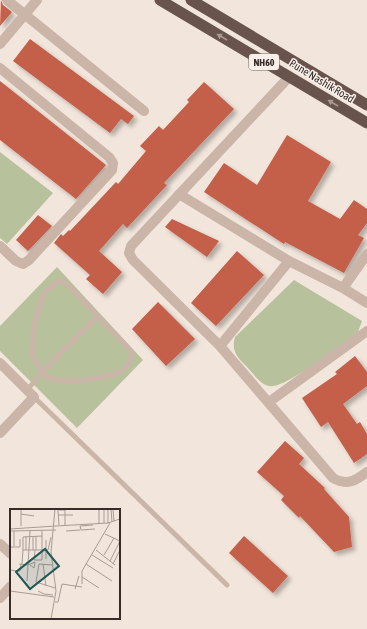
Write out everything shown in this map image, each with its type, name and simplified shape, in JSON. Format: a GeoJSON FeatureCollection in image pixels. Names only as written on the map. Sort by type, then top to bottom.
{"type":"FeatureCollection","features":[{"type":"Feature","properties":{"kind":"highway","name":"Pune Nashik Road"},"geometry":{"type":"LineString","coordinates":[[160,0],[367,123]]}},
{"type":"Feature","properties":{"kind":"highway","name":"Pune Nashik Road"},"geometry":{"type":"LineString","coordinates":[[191,0],[367,105]]}},
{"type":"Feature","properties":{"kind":"street"},"geometry":{"type":"LineString","coordinates":[[7,0],[144,111]]}},
{"type":"Feature","properties":{"kind":"street"},"geometry":{"type":"LineString","coordinates":[[0,44],[36,0]]}},
{"type":"Feature","properties":{"kind":"street"},"geometry":{"type":"LineString","coordinates":[[0,68],[109,157],[113,163],[112,170],[29,260],[23,264],[16,262],[0,246]]}},
{"type":"Feature","properties":{"kind":"street"},"geometry":{"type":"LineString","coordinates":[[289,77],[131,246],[129,253],[133,260],[220,346],[333,478],[341,482],[350,482],[367,472]]}},
{"type":"Feature","properties":{"kind":"street"},"geometry":{"type":"LineString","coordinates":[[179,194],[289,261],[342,288],[367,304]]}},
{"type":"Feature","properties":{"kind":"street"},"geometry":{"type":"LineString","coordinates":[[342,288],[367,254]]}},
{"type":"Feature","properties":{"kind":"street"},"geometry":{"type":"LineString","coordinates":[[220,346],[289,261]]}},
{"type":"Feature","properties":{"kind":"street"},"geometry":{"type":"LineString","coordinates":[[269,402],[367,331]]}},
{"type":"Feature","properties":{"kind":"street"},"geometry":{"type":"LineString","coordinates":[[0,363],[31,393],[0,433]]}},
{"type":"Feature","properties":{"kind":"street"},"geometry":{"type":"LineString","coordinates":[[0,544],[10,553]]}},
{"type":"Feature","properties":{"kind":"street"},"geometry":{"type":"LineString","coordinates":[[0,598],[10,587]]}},
{"type":"Feature","properties":{"kind":"lane"},"geometry":{"type":"LineString","coordinates":[[60,280],[67,284],[132,352],[132,358],[123,370],[86,380],[67,381],[49,378],[42,372],[32,356],[35,322],[41,300],[46,290],[60,280]]}},
{"type":"Feature","properties":{"kind":"lane"},"geometry":{"type":"LineString","coordinates":[[98,316],[42,372],[31,393],[227,585]]}},
{"type":"Feature","properties":{"kind":"green space"},"geometry":{"type":"Polygon","coordinates":[[[0,152],[53,193],[7,244],[0,238],[0,152]]]}},
{"type":"Feature","properties":{"kind":"green space"},"geometry":{"type":"Polygon","coordinates":[[[57,267],[143,360],[77,428],[0,351],[0,326],[57,267]]]}},
{"type":"Feature","properties":{"kind":"green space"},"geometry":{"type":"Polygon","coordinates":[[[294,280],[362,321],[358,332],[314,365],[287,381],[269,386],[260,381],[240,360],[234,350],[235,337],[294,280]]]}},
{"type":"Feature","properties":{"kind":"building"},"geometry":{"type":"Polygon","coordinates":[[[1,0],[3,5],[12,12],[0,26],[1,0]]]}},
{"type":"Feature","properties":{"kind":"building"},"geometry":{"type":"Polygon","coordinates":[[[30,39],[134,116],[128,124],[121,119],[110,133],[13,61],[30,39]]]}},
{"type":"Feature","properties":{"kind":"building"},"geometry":{"type":"Polygon","coordinates":[[[0,81],[106,165],[76,199],[0,140],[0,81]]]}},
{"type":"Feature","properties":{"kind":"building"},"geometry":{"type":"Polygon","coordinates":[[[204,82],[234,109],[164,183],[167,185],[127,228],[123,224],[99,251],[122,272],[103,294],[86,279],[90,275],[54,243],[61,234],[63,236],[69,230],[70,231],[116,182],[118,184],[146,151],[140,146],[159,126],[163,130],[189,102],[187,100],[204,82]]]}},
{"type":"Feature","properties":{"kind":"building"},"geometry":{"type":"Polygon","coordinates":[[[287,135],[331,162],[308,201],[340,219],[354,200],[367,209],[367,223],[358,235],[364,238],[344,273],[285,242],[284,244],[204,192],[224,163],[257,185],[287,135]]]}},
{"type":"Feature","properties":{"kind":"building"},"geometry":{"type":"Polygon","coordinates":[[[38,215],[52,226],[28,251],[16,240],[38,215]]]}},
{"type":"Feature","properties":{"kind":"building"},"geometry":{"type":"Polygon","coordinates":[[[172,219],[219,241],[207,257],[165,227],[172,219]]]}},
{"type":"Feature","properties":{"kind":"building"},"geometry":{"type":"Polygon","coordinates":[[[237,251],[264,275],[216,326],[191,303],[237,251]]]}},
{"type":"Feature","properties":{"kind":"building"},"geometry":{"type":"Polygon","coordinates":[[[158,302],[195,339],[166,366],[132,329],[158,302]]]}},
{"type":"Feature","properties":{"kind":"building"},"geometry":{"type":"Polygon","coordinates":[[[355,356],[367,372],[367,386],[343,404],[357,424],[360,422],[367,434],[367,454],[354,463],[328,422],[321,427],[302,398],[337,374],[335,372],[355,356]]]}},
{"type":"Feature","properties":{"kind":"building"},"geometry":{"type":"Polygon","coordinates":[[[285,441],[304,458],[299,464],[325,488],[324,489],[349,517],[352,547],[334,552],[300,516],[299,518],[281,500],[284,496],[257,472],[285,441]]]}},
{"type":"Feature","properties":{"kind":"building"},"geometry":{"type":"Polygon","coordinates":[[[244,536],[288,576],[273,593],[229,553],[244,536]]]}}]}
